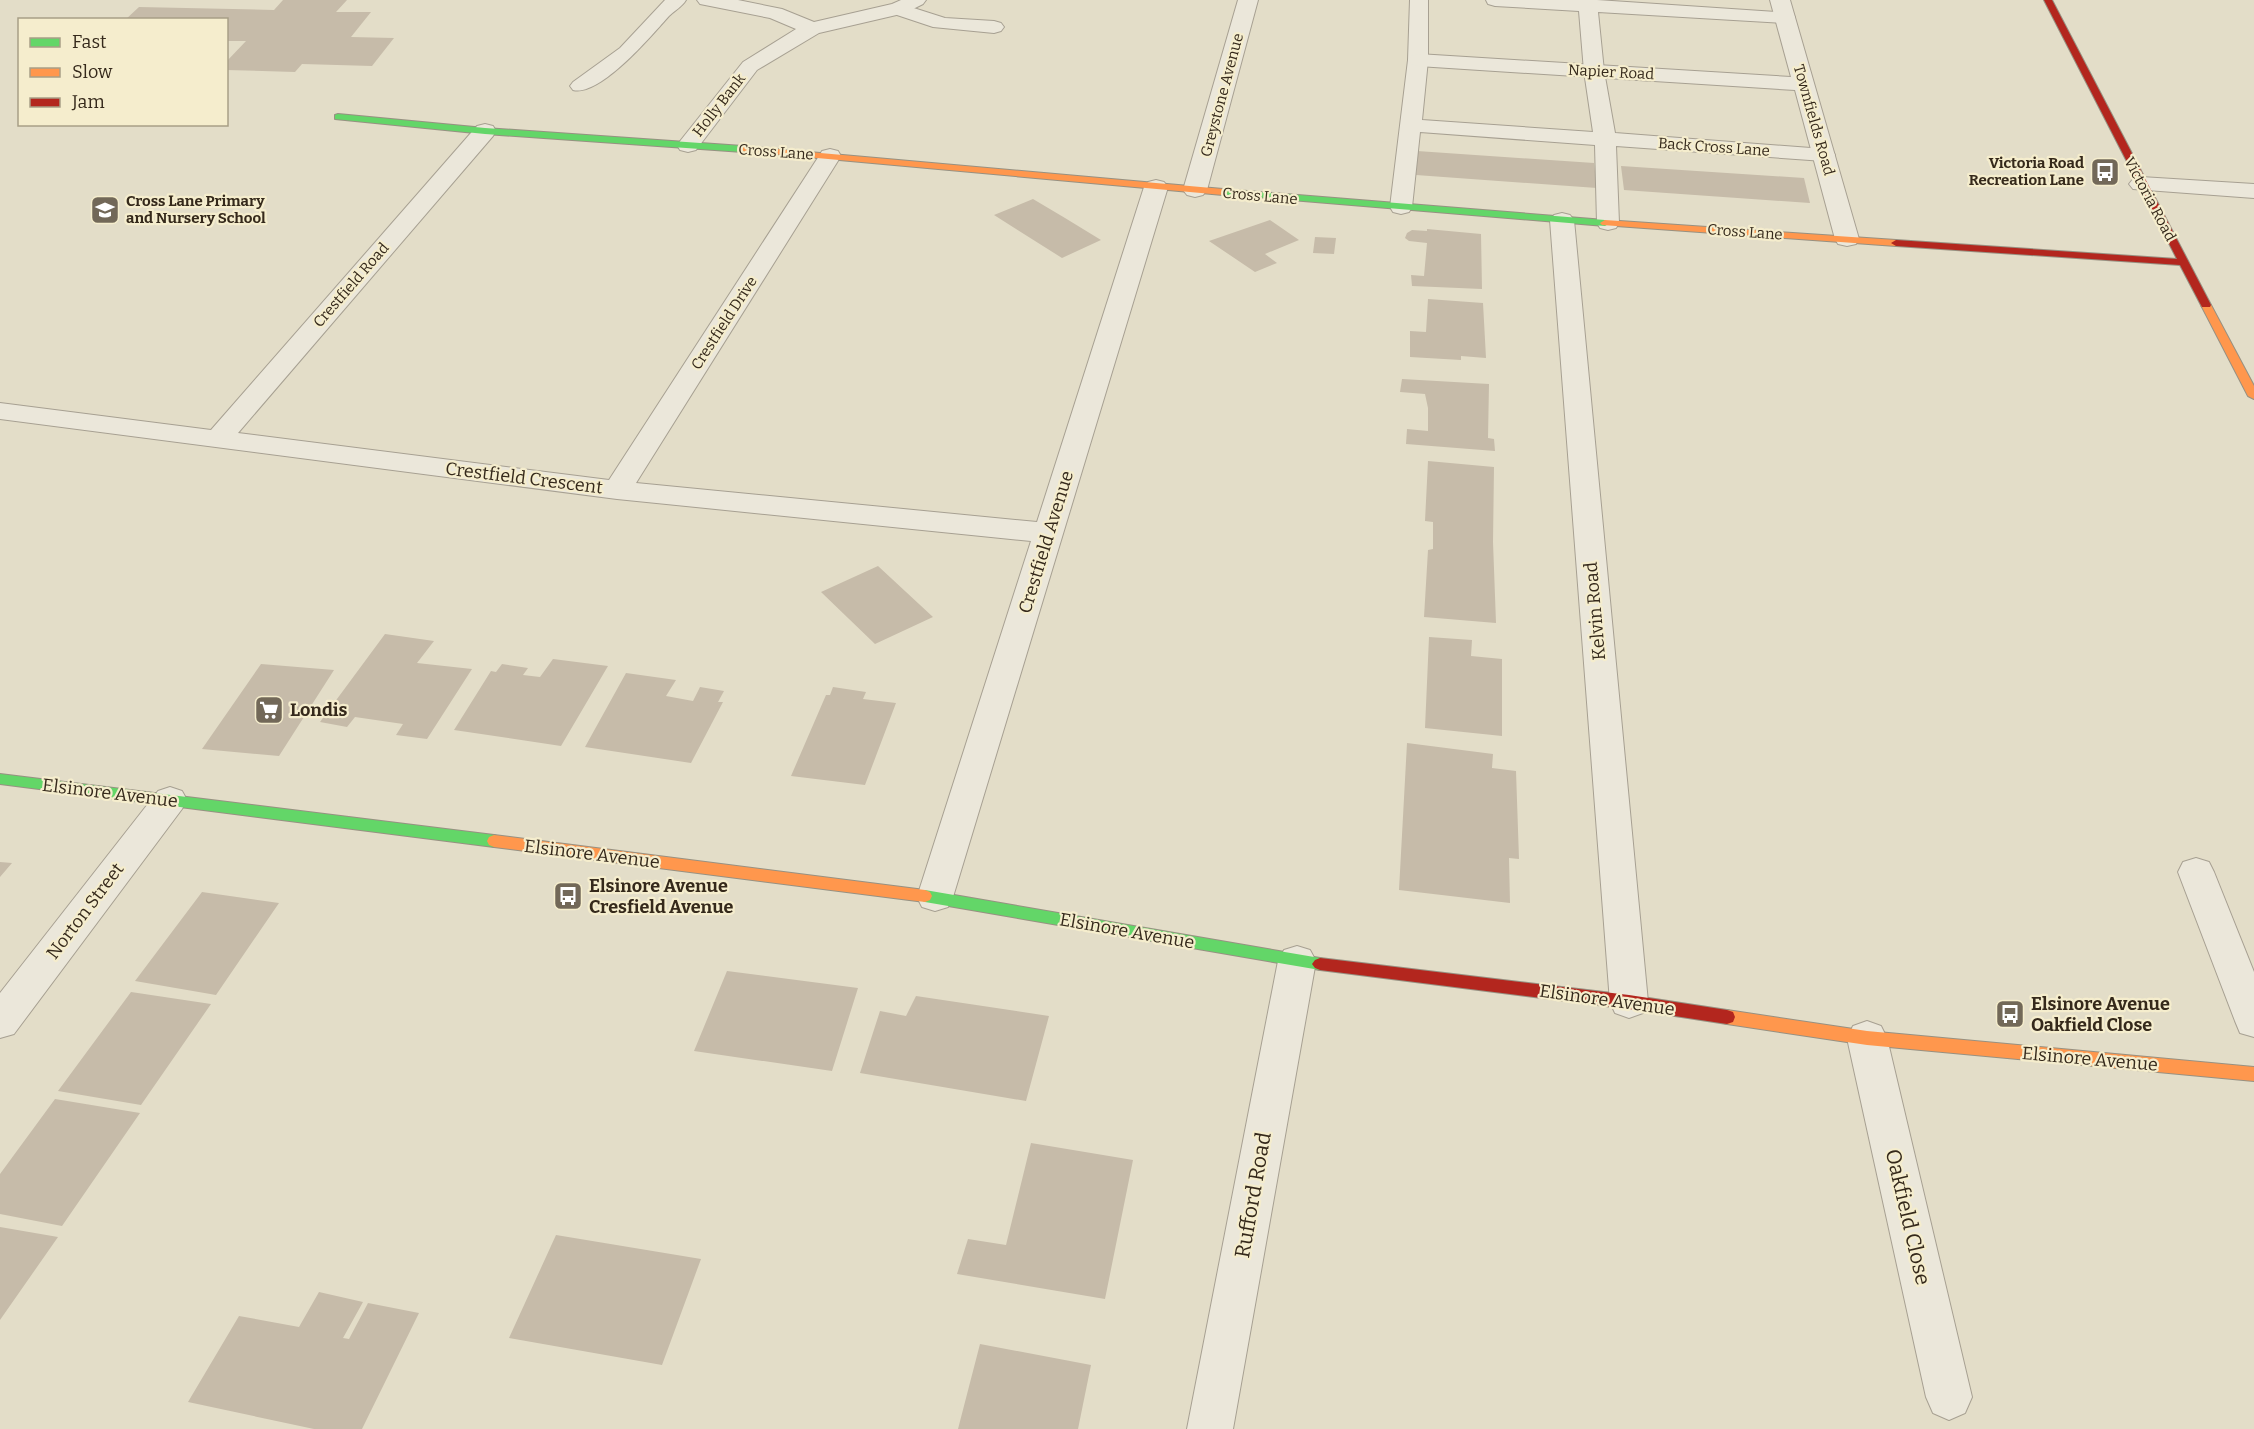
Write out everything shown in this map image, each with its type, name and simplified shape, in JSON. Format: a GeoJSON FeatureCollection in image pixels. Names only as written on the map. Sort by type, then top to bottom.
{"type":"FeatureCollection","features":[{"type":"Feature","properties":{"kind":"street"},"geometry":{"type":"LineString","coordinates":[[707,0],[775,13],[812,28]]}},
{"type":"Feature","properties":{"kind":"street","name":"Greystone Avenue"},"geometry":{"type":"LineString","coordinates":[[1196,190],[1248,0]]}},
{"type":"Feature","properties":{"kind":"street","name":"Victoria Road"},"geometry":{"type":"LineString","coordinates":[[2048,0],[2141,184],[2254,396]]}},
{"type":"Feature","properties":{"kind":"street","name":"Holly Bank"},"geometry":{"type":"LineString","coordinates":[[688,145],[750,66],[812,28],[907,4]]}},
{"type":"Feature","properties":{"kind":"street","name":"Townfields Road"},"geometry":{"type":"LineString","coordinates":[[1783,8],[1847,239]]}},
{"type":"Feature","properties":{"kind":"street","name":"Napier Road"},"geometry":{"type":"LineString","coordinates":[[1418,60],[1804,84]]}},
{"type":"Feature","properties":{"kind":"street","name":"Cross Lane"},"geometry":{"type":"LineString","coordinates":[[338,117],[485,131],[830,156],[1156,188],[1562,220],[2183,262]]}},
{"type":"Feature","properties":{"kind":"street","name":"Crestfield Road"},"geometry":{"type":"LineString","coordinates":[[217,440],[485,131]]}},
{"type":"Feature","properties":{"kind":"street","name":"Crestfield Drive"},"geometry":{"type":"LineString","coordinates":[[617,489],[830,156]]}},
{"type":"Feature","properties":{"kind":"street"},"geometry":{"type":"LineString","coordinates":[[2141,184],[2254,191]]}},
{"type":"Feature","properties":{"kind":"street","name":"Crestfield Avenue"},"geometry":{"type":"LineString","coordinates":[[935,897],[1156,188]]}},
{"type":"Feature","properties":{"kind":"street","name":"Kelvin Road"},"geometry":{"type":"LineString","coordinates":[[1562,220],[1629,1002]]}},
{"type":"Feature","properties":{"kind":"street","name":"Crestfield Crescent"},"geometry":{"type":"LineString","coordinates":[[0,411],[617,489],[1049,533]]}},
{"type":"Feature","properties":{"kind":"street","name":"Elsinore Avenue"},"geometry":{"type":"LineString","coordinates":[[0,779],[935,897],[1297,961],[1629,1002],[1867,1038],[2254,1074]]}},
{"type":"Feature","properties":{"kind":"street","name":"Norton Street"},"geometry":{"type":"LineString","coordinates":[[0,1022],[170,800]]}},
{"type":"Feature","properties":{"kind":"street"},"geometry":{"type":"LineString","coordinates":[[2196,872],[2254,1021]]}},
{"type":"Feature","properties":{"kind":"street","name":"Rufford Road"},"geometry":{"type":"LineString","coordinates":[[1210,1429],[1297,961]]}},
{"type":"Feature","properties":{"kind":"street","name":"Oakfield Close"},"geometry":{"type":"LineString","coordinates":[[1867,1038],[1949,1396]]}},
{"type":"Feature","properties":{"kind":"lane"},"geometry":{"type":"LineString","coordinates":[[580,86],[627,52],[665,9],[677,0]]}},
{"type":"Feature","properties":{"kind":"lane"},"geometry":{"type":"LineString","coordinates":[[1401,207],[1418,60],[1419,0]]}},
{"type":"Feature","properties":{"kind":"lane"},"geometry":{"type":"LineString","coordinates":[[1495,0],[1783,8]]}},
{"type":"Feature","properties":{"kind":"lane"},"geometry":{"type":"LineString","coordinates":[[1588,3],[1594,71],[1605,139],[1608,223]]}},
{"type":"Feature","properties":{"kind":"lane"},"geometry":{"type":"LineString","coordinates":[[907,4],[911,15],[947,25],[994,27]]}},
{"type":"Feature","properties":{"kind":"lane","name":"Back Cross Lane"},"geometry":{"type":"LineString","coordinates":[[1410,125],[1824,155]]}},
{"type":"Feature","properties":{"kind":"building"},"geometry":{"type":"Polygon","coordinates":[[[283,0],[347,0],[336,12],[371,12],[351,37],[394,38],[372,66],[302,64],[295,72],[228,70],[228,60],[246,41],[228,41],[228,18],[127,18],[139,7],[274,10],[283,0]]]}},
{"type":"Feature","properties":{"kind":"building"},"geometry":{"type":"Polygon","coordinates":[[[1417,151],[1594,163],[1597,188],[1416,175],[1417,151]]]}},
{"type":"Feature","properties":{"kind":"building"},"geometry":{"type":"Polygon","coordinates":[[[1621,166],[1804,178],[1810,203],[1624,190],[1621,166]]]}},
{"type":"Feature","properties":{"kind":"building"},"geometry":{"type":"Polygon","coordinates":[[[1033,199],[1101,240],[1062,258],[994,215],[1033,199]]]}},
{"type":"Feature","properties":{"kind":"building"},"geometry":{"type":"Polygon","coordinates":[[[1270,220],[1299,240],[1265,254],[1277,263],[1255,272],[1209,241],[1270,220]]]}},
{"type":"Feature","properties":{"kind":"building"},"geometry":{"type":"Polygon","coordinates":[[[1427,229],[1481,234],[1482,289],[1412,286],[1411,275],[1424,276],[1427,243],[1409,241],[1405,238],[1412,230],[1427,231],[1427,229]]]}},
{"type":"Feature","properties":{"kind":"building"},"geometry":{"type":"Polygon","coordinates":[[[1315,237],[1336,238],[1334,254],[1313,253],[1315,237]]]}},
{"type":"Feature","properties":{"kind":"building"},"geometry":{"type":"Polygon","coordinates":[[[1428,299],[1483,303],[1486,358],[1461,356],[1461,360],[1410,357],[1410,331],[1426,332],[1428,299]]]}},
{"type":"Feature","properties":{"kind":"building"},"geometry":{"type":"Polygon","coordinates":[[[1402,379],[1489,384],[1488,438],[1494,439],[1495,451],[1406,444],[1407,429],[1428,431],[1428,408],[1425,394],[1400,392],[1402,379]]]}},
{"type":"Feature","properties":{"kind":"building"},"geometry":{"type":"Polygon","coordinates":[[[1428,461],[1494,467],[1493,542],[1496,623],[1424,617],[1428,550],[1433,549],[1433,522],[1425,521],[1428,461]]]}},
{"type":"Feature","properties":{"kind":"building"},"geometry":{"type":"Polygon","coordinates":[[[878,566],[933,617],[875,644],[821,592],[878,566]]]}},
{"type":"Feature","properties":{"kind":"building"},"geometry":{"type":"Polygon","coordinates":[[[385,634],[434,641],[417,663],[472,669],[427,739],[396,735],[403,724],[355,717],[347,727],[320,722],[385,634]]]}},
{"type":"Feature","properties":{"kind":"building"},"geometry":{"type":"Polygon","coordinates":[[[1429,637],[1472,640],[1471,656],[1502,659],[1502,736],[1425,728],[1429,637]]]}},
{"type":"Feature","properties":{"kind":"building"},"geometry":{"type":"Polygon","coordinates":[[[553,659],[608,666],[561,746],[454,730],[491,671],[496,672],[502,664],[528,668],[523,675],[540,677],[553,659]]]}},
{"type":"Feature","properties":{"kind":"building","name":"Londis"},"geometry":{"type":"Polygon","coordinates":[[[261,664],[334,670],[279,756],[202,749],[261,664]]]}},
{"type":"Feature","properties":{"kind":"building"},"geometry":{"type":"Polygon","coordinates":[[[626,673],[676,680],[666,696],[693,701],[700,687],[724,691],[718,702],[723,702],[691,763],[585,747],[626,673]]]}},
{"type":"Feature","properties":{"kind":"building"},"geometry":{"type":"Polygon","coordinates":[[[833,687],[866,692],[863,699],[896,703],[865,785],[791,776],[826,695],[830,695],[833,687]]]}},
{"type":"Feature","properties":{"kind":"building"},"geometry":{"type":"Polygon","coordinates":[[[1407,743],[1493,754],[1492,768],[1516,771],[1519,859],[1509,858],[1510,903],[1399,890],[1407,743]]]}},
{"type":"Feature","properties":{"kind":"building"},"geometry":{"type":"Polygon","coordinates":[[[0,862],[12,863],[0,877],[0,862]]]}},
{"type":"Feature","properties":{"kind":"building"},"geometry":{"type":"Polygon","coordinates":[[[202,892],[279,903],[216,995],[135,981],[202,892]]]}},
{"type":"Feature","properties":{"kind":"building"},"geometry":{"type":"Polygon","coordinates":[[[727,971],[858,988],[832,1071],[694,1051],[727,971]]]}},
{"type":"Feature","properties":{"kind":"building"},"geometry":{"type":"Polygon","coordinates":[[[131,992],[211,1004],[141,1105],[58,1091],[131,992]]]}},
{"type":"Feature","properties":{"kind":"building"},"geometry":{"type":"Polygon","coordinates":[[[916,996],[1049,1016],[1026,1101],[860,1073],[880,1011],[906,1016],[916,996]]]}},
{"type":"Feature","properties":{"kind":"building"},"geometry":{"type":"Polygon","coordinates":[[[55,1099],[140,1113],[62,1226],[0,1214],[0,1174],[55,1099]]]}},
{"type":"Feature","properties":{"kind":"building"},"geometry":{"type":"Polygon","coordinates":[[[1031,1143],[1133,1160],[1105,1299],[957,1274],[968,1239],[1006,1245],[1031,1143]]]}},
{"type":"Feature","properties":{"kind":"building"},"geometry":{"type":"Polygon","coordinates":[[[0,1227],[58,1237],[0,1320],[0,1227]]]}},
{"type":"Feature","properties":{"kind":"building"},"geometry":{"type":"Polygon","coordinates":[[[556,1235],[701,1259],[662,1365],[509,1338],[556,1235]]]}},
{"type":"Feature","properties":{"kind":"building"},"geometry":{"type":"Polygon","coordinates":[[[319,1292],[363,1302],[343,1338],[349,1339],[368,1303],[419,1313],[362,1429],[314,1429],[188,1402],[239,1316],[299,1327],[319,1292]]]}},
{"type":"Feature","properties":{"kind":"building"},"geometry":{"type":"Polygon","coordinates":[[[980,1344],[1091,1365],[1078,1429],[958,1429],[980,1344]]]}},
{"type":"Feature","properties":{"kind":"traffic: fast"},"geometry":{"type":"LineString","coordinates":[[338,117],[485,131],[743,149]]}},
{"type":"Feature","properties":{"kind":"traffic: fast"},"geometry":{"type":"LineString","coordinates":[[1223,192],[1605,223]]}},
{"type":"Feature","properties":{"kind":"traffic: fast"},"geometry":{"type":"LineString","coordinates":[[0,779],[494,841]]}},
{"type":"Feature","properties":{"kind":"traffic: fast"},"geometry":{"type":"LineString","coordinates":[[925,896],[1320,964]]}},
{"type":"Feature","properties":{"kind":"traffic: slow"},"geometry":{"type":"LineString","coordinates":[[743,149],[1223,192]]}},
{"type":"Feature","properties":{"kind":"traffic: slow"},"geometry":{"type":"LineString","coordinates":[[1605,223],[1896,243]]}},
{"type":"Feature","properties":{"kind":"traffic: slow"},"geometry":{"type":"LineString","coordinates":[[2206,305],[2254,396]]}},
{"type":"Feature","properties":{"kind":"traffic: slow"},"geometry":{"type":"LineString","coordinates":[[494,841],[925,896]]}},
{"type":"Feature","properties":{"kind":"traffic: slow"},"geometry":{"type":"LineString","coordinates":[[1727,1017],[1867,1038],[2254,1074]]}},
{"type":"Feature","properties":{"kind":"traffic: jam"},"geometry":{"type":"LineString","coordinates":[[2048,0],[2206,305]]}},
{"type":"Feature","properties":{"kind":"traffic: jam"},"geometry":{"type":"LineString","coordinates":[[1896,243],[2183,262]]}},
{"type":"Feature","properties":{"kind":"traffic: jam"},"geometry":{"type":"LineString","coordinates":[[1320,964],[1629,1002],[1727,1017]]}},
{"type":"Feature","properties":{"kind":"place","name":"Victoria Road Recreation Lane"},"geometry":{"type":"Point","coordinates":[2105,172]}},
{"type":"Feature","properties":{"kind":"place","name":"Cross Lane Primary and Nursery School"},"geometry":{"type":"Point","coordinates":[105,210]}},
{"type":"Feature","properties":{"kind":"place","name":"Londis"},"geometry":{"type":"Point","coordinates":[269,710]}},
{"type":"Feature","properties":{"kind":"place","name":"Elsinore Avenue Cresfield Avenue"},"geometry":{"type":"Point","coordinates":[568,896]}},
{"type":"Feature","properties":{"kind":"place","name":"Elsinore Avenue Oakfield Close"},"geometry":{"type":"Point","coordinates":[2010,1014]}}]}
